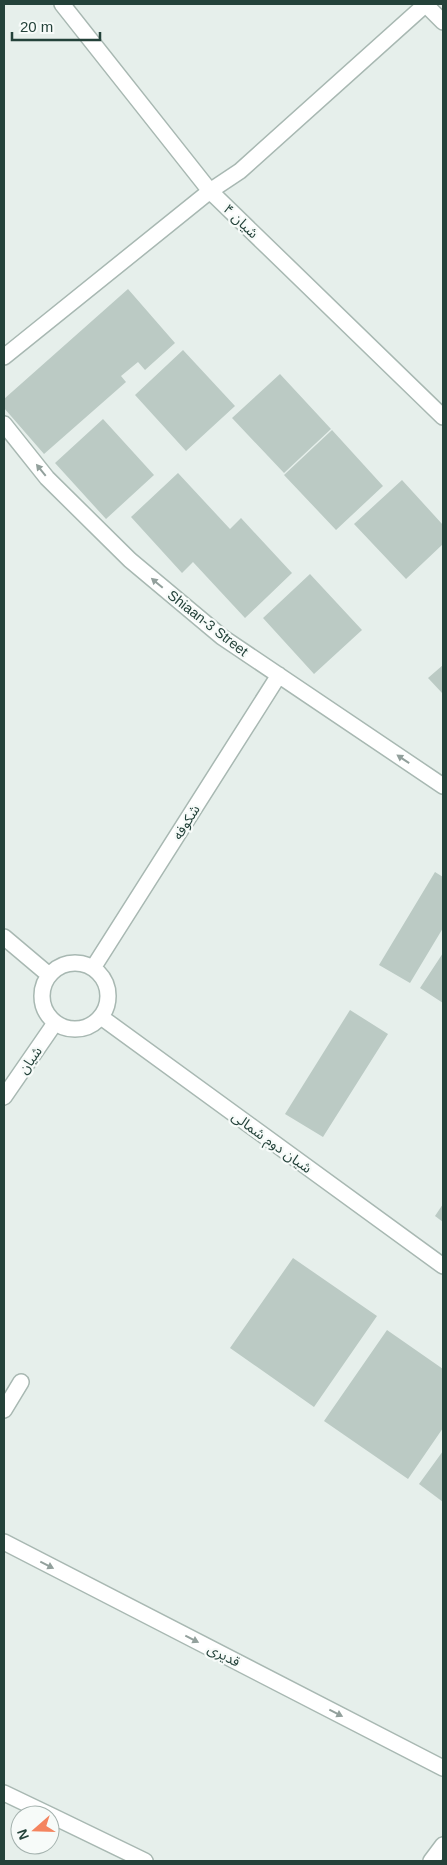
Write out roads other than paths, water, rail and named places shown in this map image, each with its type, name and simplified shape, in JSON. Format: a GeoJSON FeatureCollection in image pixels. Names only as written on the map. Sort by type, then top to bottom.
{"type":"FeatureCollection","features":[{"type":"Feature","properties":{"kind":"street","name":"شیان ۴"},"geometry":{"type":"LineString","coordinates":[[62,4],[210,191],[443,417]]}},
{"type":"Feature","properties":{"kind":"street"},"geometry":{"type":"LineString","coordinates":[[4,357],[210,191],[240,171],[425,4],[443,22]]}},
{"type":"Feature","properties":{"kind":"street","name":"Shiaan-3 Street"},"geometry":{"type":"LineString","coordinates":[[4,424],[47,478],[130,560],[222,636],[443,786]]}},
{"type":"Feature","properties":{"kind":"street","name":"شکوفه"},"geometry":{"type":"LineString","coordinates":[[93,968],[279,675]]}},
{"type":"Feature","properties":{"kind":"street"},"geometry":{"type":"LineString","coordinates":[[4,937],[49,975]]}},
{"type":"Feature","properties":{"kind":"street"},"geometry":{"type":"LineString","coordinates":[[65,964],[84,964],[93,968],[102,976],[107,986],[106,1007],[101,1017],[93,1024],[74,1030],[55,1023],[48,1015],[42,1000],[44,984],[49,975],[65,964]]}},
{"type":"Feature","properties":{"kind":"street","name":"شیان دوم شمالی"},"geometry":{"type":"LineString","coordinates":[[101,1017],[443,1266]]}},
{"type":"Feature","properties":{"kind":"street","name":"شیان"},"geometry":{"type":"LineString","coordinates":[[4,1098],[55,1023]]}},
{"type":"Feature","properties":{"kind":"street"},"geometry":{"type":"LineString","coordinates":[[4,1410],[21,1382]]}},
{"type":"Feature","properties":{"kind":"street","name":"قدیری"},"geometry":{"type":"LineString","coordinates":[[4,1542],[443,1768]]}},
{"type":"Feature","properties":{"kind":"street"},"geometry":{"type":"LineString","coordinates":[[4,1792],[30,1805]]}},
{"type":"Feature","properties":{"kind":"street"},"geometry":{"type":"LineString","coordinates":[[60,1820],[145,1861]]}},
{"type":"Feature","properties":{"kind":"street"},"geometry":{"type":"LineString","coordinates":[[431,1861],[443,1845]]}}]}
